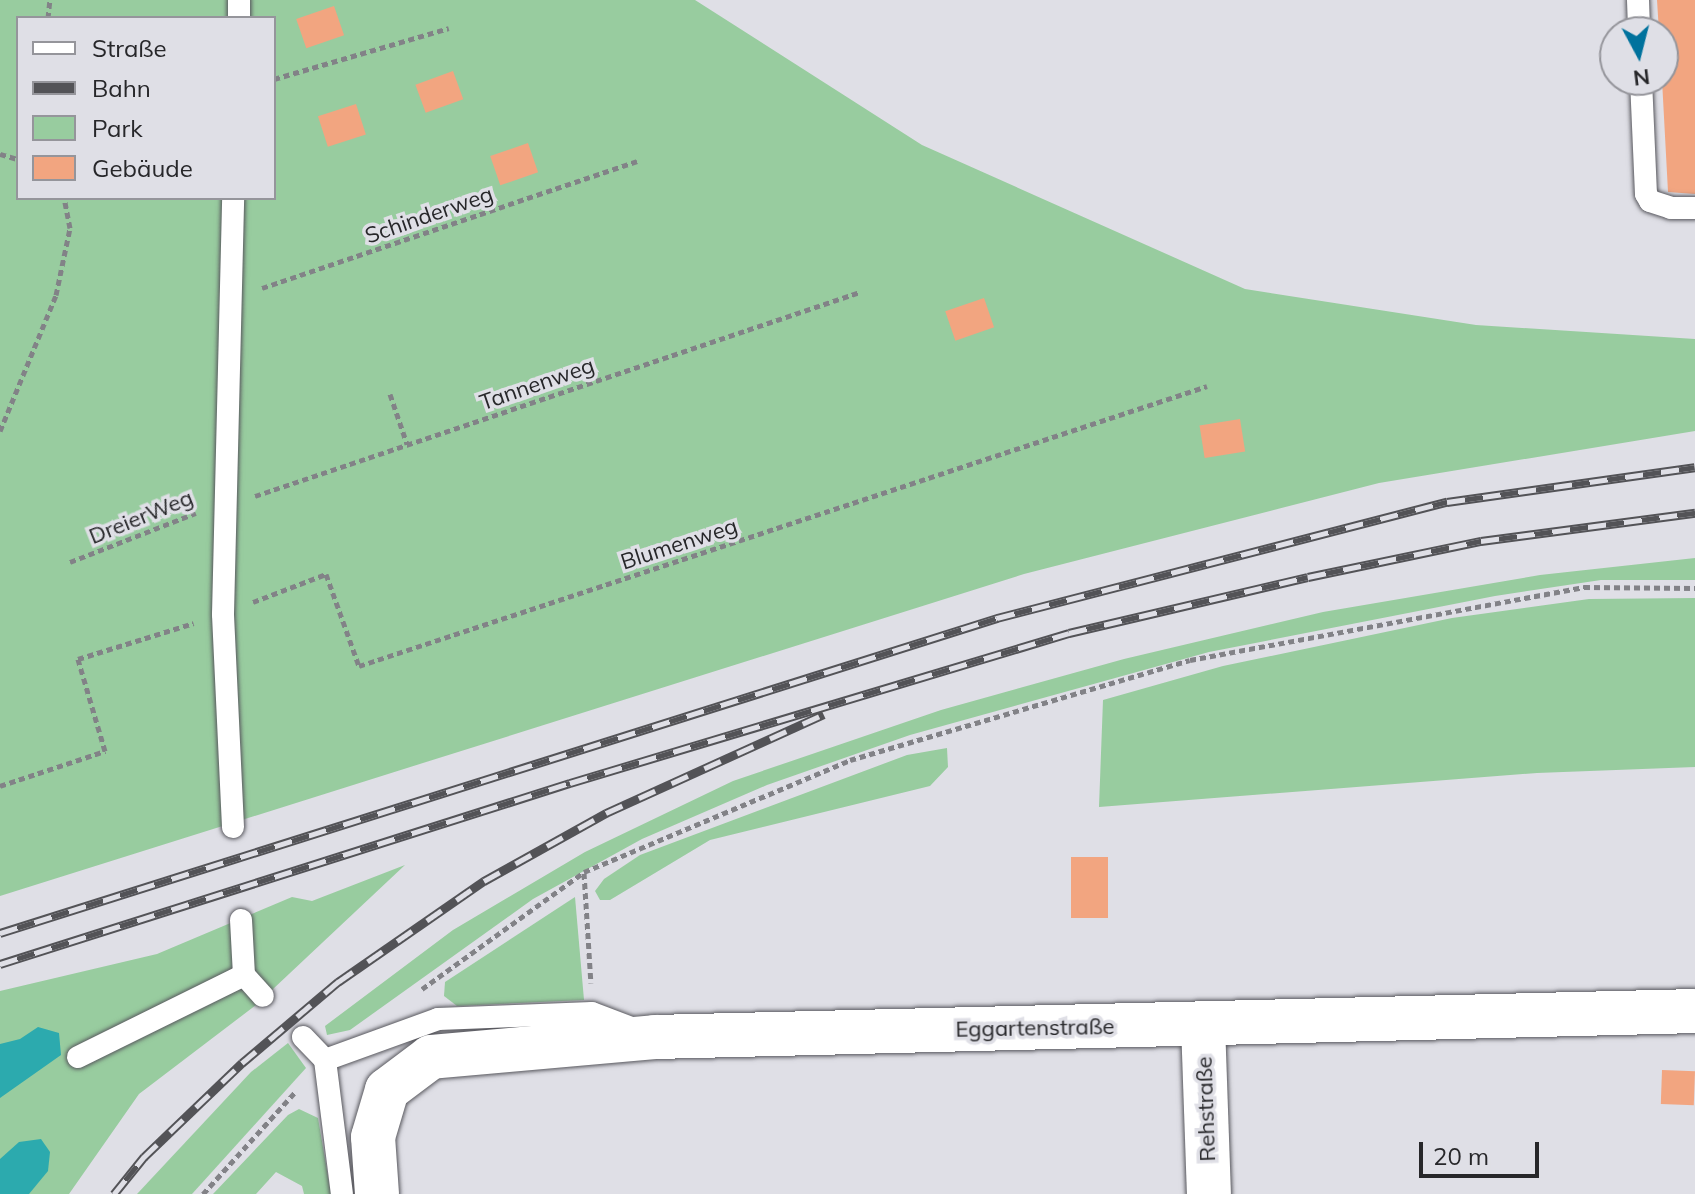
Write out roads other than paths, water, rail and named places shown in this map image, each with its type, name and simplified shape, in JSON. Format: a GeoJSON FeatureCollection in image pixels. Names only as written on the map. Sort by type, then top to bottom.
{"type":"FeatureCollection","features":[{"type":"Feature","properties":{"kind":"street","name":"Eggartenstraße"},"geometry":{"type":"LineString","coordinates":[[377,1194],[373,1137],[387,1090],[431,1057],[655,1037],[1695,1011]]}},
{"type":"Feature","properties":{"kind":"street","name":"Rehstraße"},"geometry":{"type":"LineString","coordinates":[[1203,1024],[1209,1194]]}},
{"type":"Feature","properties":{"kind":"lane"},"geometry":{"type":"LineString","coordinates":[[1642,96],[1646,194],[1650,201],[1671,208],[1695,208]]}},
{"type":"Feature","properties":{"kind":"lane"},"geometry":{"type":"LineString","coordinates":[[233,200],[223,502],[223,614],[233,827]]}},
{"type":"Feature","properties":{"kind":"lane"},"geometry":{"type":"LineString","coordinates":[[241,920],[244,975],[263,996]]}},
{"type":"Feature","properties":{"kind":"lane"},"geometry":{"type":"LineString","coordinates":[[78,1057],[244,975]]}},
{"type":"Feature","properties":{"kind":"lane"},"geometry":{"type":"LineString","coordinates":[[325,1060],[438,1019],[592,1013],[655,1037]]}},
{"type":"Feature","properties":{"kind":"lane"},"geometry":{"type":"LineString","coordinates":[[303,1037],[325,1060],[342,1194]]}},
{"type":"Feature","properties":{"kind":"water"},"geometry":{"type":"Polygon","coordinates":[[[38,1027],[59,1033],[61,1055],[0,1098],[0,1044],[20,1039],[38,1027]]]}},
{"type":"Feature","properties":{"kind":"water"},"geometry":{"type":"Polygon","coordinates":[[[41,1139],[50,1152],[48,1171],[29,1194],[0,1194],[0,1159],[19,1142],[41,1139]]]}},
{"type":"Feature","properties":{"kind":"railway"},"geometry":{"type":"LineString","coordinates":[[0,933],[997,618],[1447,502],[1695,467]]}},
{"type":"Feature","properties":{"kind":"railway"},"geometry":{"type":"LineString","coordinates":[[0,964],[570,783],[1069,633],[1308,577],[1481,541],[1695,513]]}},
{"type":"Feature","properties":{"kind":"railway"},"geometry":{"type":"LineString","coordinates":[[114,1194],[144,1157],[242,1063],[338,982],[484,881],[606,813],[824,714]]}}]}
